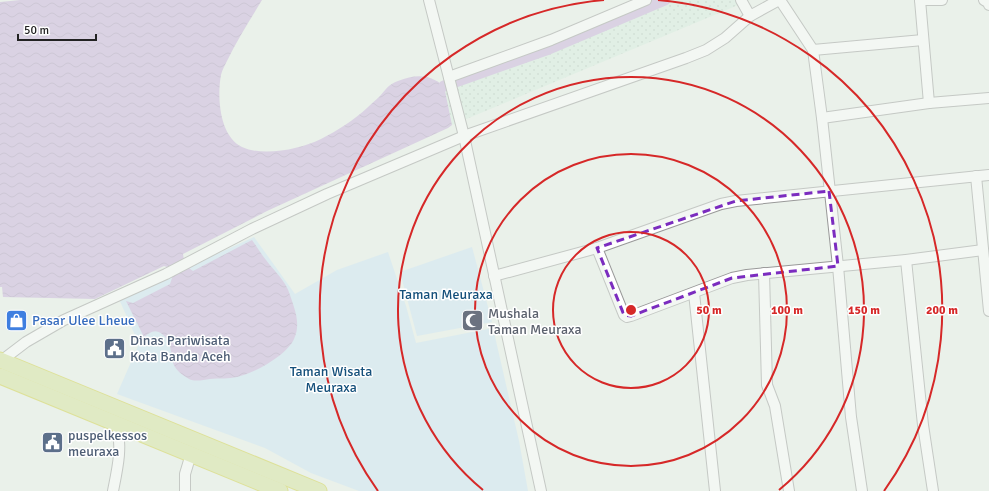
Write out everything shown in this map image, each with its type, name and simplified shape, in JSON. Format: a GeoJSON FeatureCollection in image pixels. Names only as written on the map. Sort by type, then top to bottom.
{"type":"FeatureCollection","features":[{"type":"Feature","properties":{"kind":"highway"},"geometry":{"type":"LineString","coordinates":[[1,360],[319,491]]}},
{"type":"Feature","properties":{"kind":"highway"},"geometry":{"type":"LineString","coordinates":[[0,376],[191,454],[266,488],[280,491]]}},
{"type":"Feature","properties":{"kind":"street"},"geometry":{"type":"LineString","coordinates":[[429,0],[463,133],[540,491]]}},
{"type":"Feature","properties":{"kind":"street"},"geometry":{"type":"LineString","coordinates":[[450,80],[646,0]]}},
{"type":"Feature","properties":{"kind":"street"},"geometry":{"type":"LineString","coordinates":[[741,0],[750,16]]}},
{"type":"Feature","properties":{"kind":"street"},"geometry":{"type":"LineString","coordinates":[[1,360],[26,342],[64,320],[166,274],[252,229],[463,133],[706,50],[725,38],[750,16],[780,0],[813,50],[838,266],[851,417],[862,491]]}},
{"type":"Feature","properties":{"kind":"street"},"geometry":{"type":"LineString","coordinates":[[929,103],[920,0],[942,0]]}},
{"type":"Feature","properties":{"kind":"street"},"geometry":{"type":"LineString","coordinates":[[984,0],[989,3],[989,5]]}},
{"type":"Feature","properties":{"kind":"street"},"geometry":{"type":"LineString","coordinates":[[813,50],[923,40]]}},
{"type":"Feature","properties":{"kind":"street"},"geometry":{"type":"LineString","coordinates":[[822,118],[929,103],[989,98]]}},
{"type":"Feature","properties":{"kind":"street"},"geometry":{"type":"LineString","coordinates":[[494,276],[597,248],[721,204],[736,201],[976,176],[989,178]]}},
{"type":"Feature","properties":{"kind":"street"},"geometry":{"type":"LineString","coordinates":[[976,176],[988,285],[989,311]]}},
{"type":"Feature","properties":{"kind":"street"},"geometry":{"type":"LineString","coordinates":[[597,248],[624,315],[627,316],[631,316],[732,278],[747,274],[906,260],[983,250]]}},
{"type":"Feature","properties":{"kind":"street"},"geometry":{"type":"LineString","coordinates":[[906,260],[924,425],[933,491]]}},
{"type":"Feature","properties":{"kind":"street"},"geometry":{"type":"LineString","coordinates":[[764,273],[767,385],[775,406],[789,491]]}},
{"type":"Feature","properties":{"kind":"street"},"geometry":{"type":"LineString","coordinates":[[694,293],[715,491]]}},
{"type":"Feature","properties":{"kind":"street"},"geometry":{"type":"LineString","coordinates":[[113,491],[120,461],[120,442],[117,424]]}},
{"type":"Feature","properties":{"kind":"street"},"geometry":{"type":"LineString","coordinates":[[185,491],[185,474],[191,454]]}},
{"type":"Feature","properties":{"kind":"highlighted area"},"geometry":{"type":"Polygon","coordinates":[[[829,191],[838,266],[732,278],[631,316],[624,315],[597,248],[736,201],[829,191]]]}},
{"type":"Feature","properties":{"kind":"green space"},"geometry":{"type":"Polygon","coordinates":[[[660,0],[750,0],[452,125],[444,86],[660,0]]]}},
{"type":"Feature","properties":{"kind":"green space","name":"Taman Wisata Meuraxa"},"geometry":{"type":"Polygon","coordinates":[[[254,237],[295,294],[337,270],[388,252],[406,306],[416,343],[493,328],[519,441],[528,491],[359,491],[311,473],[265,448],[117,394],[139,344],[119,299],[254,237]]]}},
{"type":"Feature","properties":{"kind":"green space","name":"Taman Meuraxa"},"geometry":{"type":"Polygon","coordinates":[[[472,247],[492,322],[417,336],[400,272],[472,247]]]}},
{"type":"Feature","properties":{"kind":"water"},"geometry":{"type":"Polygon","coordinates":[[[20,0],[262,0],[222,71],[219,94],[221,115],[228,134],[234,142],[251,150],[271,152],[293,149],[313,143],[357,117],[395,82],[417,76],[428,77],[444,86],[452,125],[267,211],[183,254],[186,264],[193,271],[252,240],[264,258],[286,285],[294,306],[297,322],[294,339],[285,351],[253,372],[234,378],[191,380],[181,374],[175,367],[170,346],[162,334],[155,331],[144,337],[126,301],[133,303],[170,284],[173,275],[170,268],[164,266],[95,299],[3,297],[2,287],[0,287],[0,2],[20,0]]]}},
{"type":"Feature","properties":{"kind":"waterway"},"geometry":{"type":"LineString","coordinates":[[444,86],[549,49],[665,0]]}},
{"type":"Feature","properties":{"kind":"place","name":"Pasar Ulee Lheue"},"geometry":{"type":"Point","coordinates":[17,320]}},
{"type":"Feature","properties":{"kind":"place","name":"Mushala Taman Meuraxa"},"geometry":{"type":"Point","coordinates":[472,321]}},
{"type":"Feature","properties":{"kind":"place","name":"Dinas Pariwisata Kota Banda Aceh"},"geometry":{"type":"Point","coordinates":[115,348]}},
{"type":"Feature","properties":{"kind":"place","name":"puspelkessos meuraxa"},"geometry":{"type":"Point","coordinates":[52,443]}}]}
